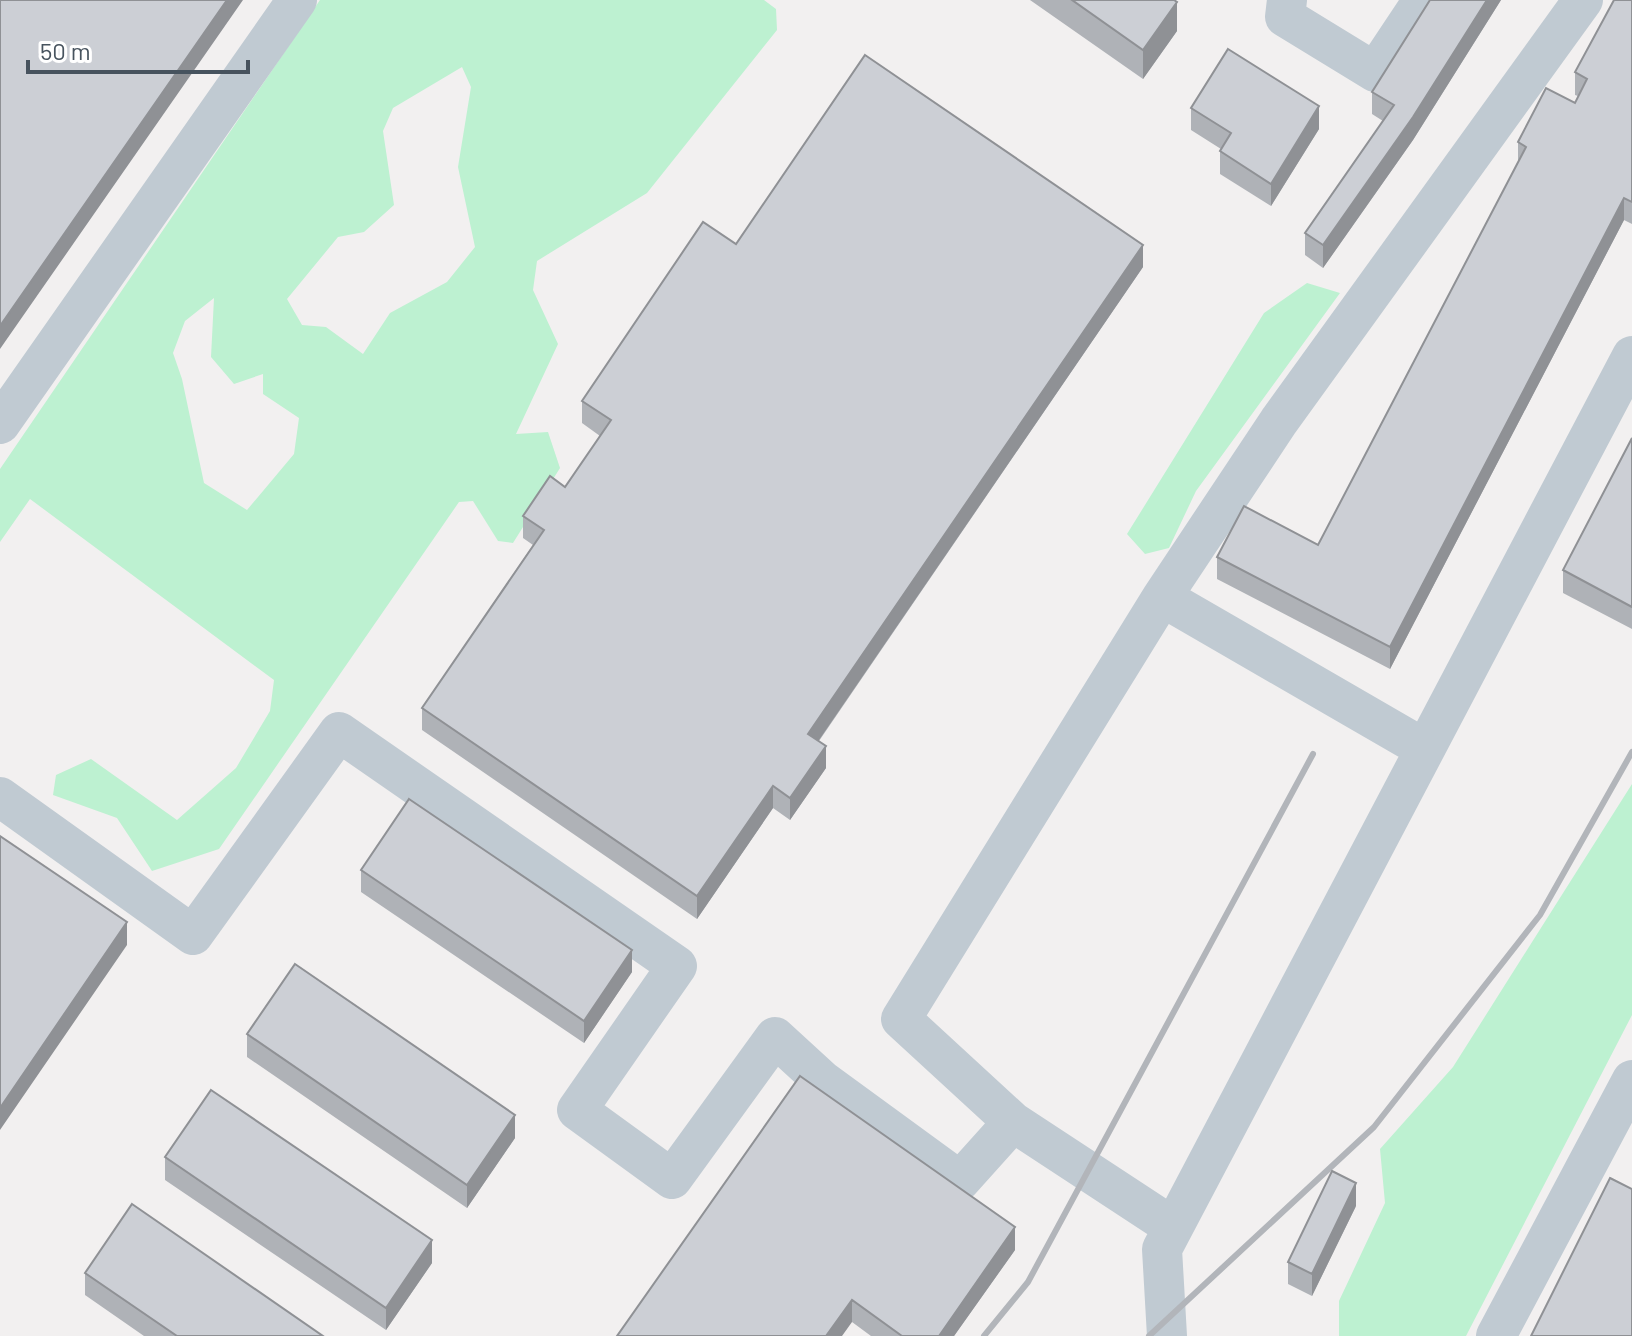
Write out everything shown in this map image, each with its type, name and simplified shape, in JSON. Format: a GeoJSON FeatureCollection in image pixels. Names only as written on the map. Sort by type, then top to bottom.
{"type":"FeatureCollection","features":[{"type":"Feature","properties":{"kind":"street"},"geometry":{"type":"LineString","coordinates":[[0,424],[297,0]]}},
{"type":"Feature","properties":{"kind":"street"},"geometry":{"type":"LineString","coordinates":[[1287,0],[1285,17],[1375,72],[1423,0]]}},
{"type":"Feature","properties":{"kind":"street"},"geometry":{"type":"LineString","coordinates":[[1173,1227],[1013,1122],[901,1019],[1162,597],[1279,421],[1583,0]]}},
{"type":"Feature","properties":{"kind":"street"},"geometry":{"type":"LineString","coordinates":[[1167,1336],[1162,1249],[1632,356]]}},
{"type":"Feature","properties":{"kind":"street"},"geometry":{"type":"LineString","coordinates":[[1162,597],[1425,749]]}},
{"type":"Feature","properties":{"kind":"street"},"geometry":{"type":"LineString","coordinates":[[0,797],[193,935],[339,732],[677,966],[577,1110],[672,1179],[775,1037],[823,1081],[960,1181],[1013,1122]]}},
{"type":"Feature","properties":{"kind":"street"},"geometry":{"type":"LineString","coordinates":[[1496,1336],[1632,1080]]}},
{"type":"Feature","properties":{"kind":"green space"},"geometry":{"type":"Polygon","coordinates":[[[320,0],[764,0],[776,9],[777,30],[647,193],[537,261],[533,290],[558,344],[516,434],[548,432],[560,468],[513,543],[498,541],[473,501],[459,502],[219,849],[152,871],[117,818],[53,795],[56,775],[91,759],[177,820],[236,768],[270,711],[274,680],[30,499],[0,542],[0,469],[320,0]],[[462,67],[393,108],[383,131],[394,205],[364,232],[338,237],[287,299],[302,325],[326,327],[363,354],[390,313],[447,282],[475,247],[458,167],[471,87],[462,67]],[[214,298],[185,321],[173,353],[182,379],[204,483],[247,510],[294,454],[299,418],[263,394],[263,374],[234,384],[211,357],[214,298]]]}},
{"type":"Feature","properties":{"kind":"green space"},"geometry":{"type":"Polygon","coordinates":[[[1307,283],[1340,293],[1196,491],[1169,548],[1145,554],[1127,534],[1264,313],[1307,283]]]}},
{"type":"Feature","properties":{"kind":"green space"},"geometry":{"type":"Polygon","coordinates":[[[1632,784],[1632,1015],[1466,1336],[1339,1336],[1339,1301],[1385,1203],[1380,1149],[1453,1067],[1632,784]]]}},
{"type":"Feature","properties":{"kind":"building"},"geometry":{"type":"Polygon","coordinates":[[[0,0],[227,0],[0,326],[0,0]]]}},
{"type":"Feature","properties":{"kind":"building"},"geometry":{"type":"Polygon","coordinates":[[[1072,0],[1174,0],[1177,2],[1143,50],[1072,0]]]}},
{"type":"Feature","properties":{"kind":"building"},"geometry":{"type":"Polygon","coordinates":[[[1430,0],[1487,0],[1413,117],[1323,245],[1305,233],[1394,105],[1372,92],[1430,0]]]}},
{"type":"Feature","properties":{"kind":"building"},"geometry":{"type":"Polygon","coordinates":[[[1614,0],[1632,0],[1632,202],[1624,198],[1390,647],[1217,557],[1244,506],[1318,545],[1526,147],[1518,142],[1546,88],[1575,103],[1587,79],[1575,72],[1614,0]]]}},
{"type":"Feature","properties":{"kind":"building"},"geometry":{"type":"Polygon","coordinates":[[[1228,49],[1319,106],[1271,184],[1220,151],[1231,133],[1191,108],[1228,49]]]}},
{"type":"Feature","properties":{"kind":"building"},"geometry":{"type":"Polygon","coordinates":[[[865,55],[1143,245],[808,734],[826,746],[790,798],[773,786],[697,896],[422,708],[544,530],[523,516],[550,476],[565,487],[611,420],[582,401],[703,222],[736,244],[865,55]]]}},
{"type":"Feature","properties":{"kind":"building"},"geometry":{"type":"Polygon","coordinates":[[[1632,438],[1632,607],[1563,570],[1632,438]]]}},
{"type":"Feature","properties":{"kind":"building"},"geometry":{"type":"Polygon","coordinates":[[[409,799],[632,950],[584,1021],[361,870],[409,799]]]}},
{"type":"Feature","properties":{"kind":"building"},"geometry":{"type":"Polygon","coordinates":[[[0,836],[127,922],[0,1108],[0,836]]]}},
{"type":"Feature","properties":{"kind":"building"},"geometry":{"type":"Polygon","coordinates":[[[295,964],[515,1115],[467,1185],[247,1034],[295,964]]]}},
{"type":"Feature","properties":{"kind":"building"},"geometry":{"type":"Polygon","coordinates":[[[800,1076],[1015,1227],[939,1336],[902,1336],[852,1300],[826,1336],[617,1336],[800,1076]]]}},
{"type":"Feature","properties":{"kind":"building"},"geometry":{"type":"Polygon","coordinates":[[[211,1090],[432,1240],[386,1308],[165,1157],[211,1090]]]}},
{"type":"Feature","properties":{"kind":"building"},"geometry":{"type":"Polygon","coordinates":[[[1332,1171],[1356,1183],[1312,1274],[1288,1262],[1332,1171]]]}},
{"type":"Feature","properties":{"kind":"building"},"geometry":{"type":"Polygon","coordinates":[[[1610,1178],[1632,1189],[1632,1336],[1531,1336],[1610,1178]]]}},
{"type":"Feature","properties":{"kind":"building"},"geometry":{"type":"Polygon","coordinates":[[[132,1204],[323,1336],[177,1336],[85,1273],[132,1204]]]}},
{"type":"Feature","properties":{"kind":"railway"},"geometry":{"type":"LineString","coordinates":[[1149,1336],[1374,1127],[1540,915],[1632,752]]}},
{"type":"Feature","properties":{"kind":"railway"},"geometry":{"type":"LineString","coordinates":[[984,1336],[1028,1282],[1313,754]]}}]}
